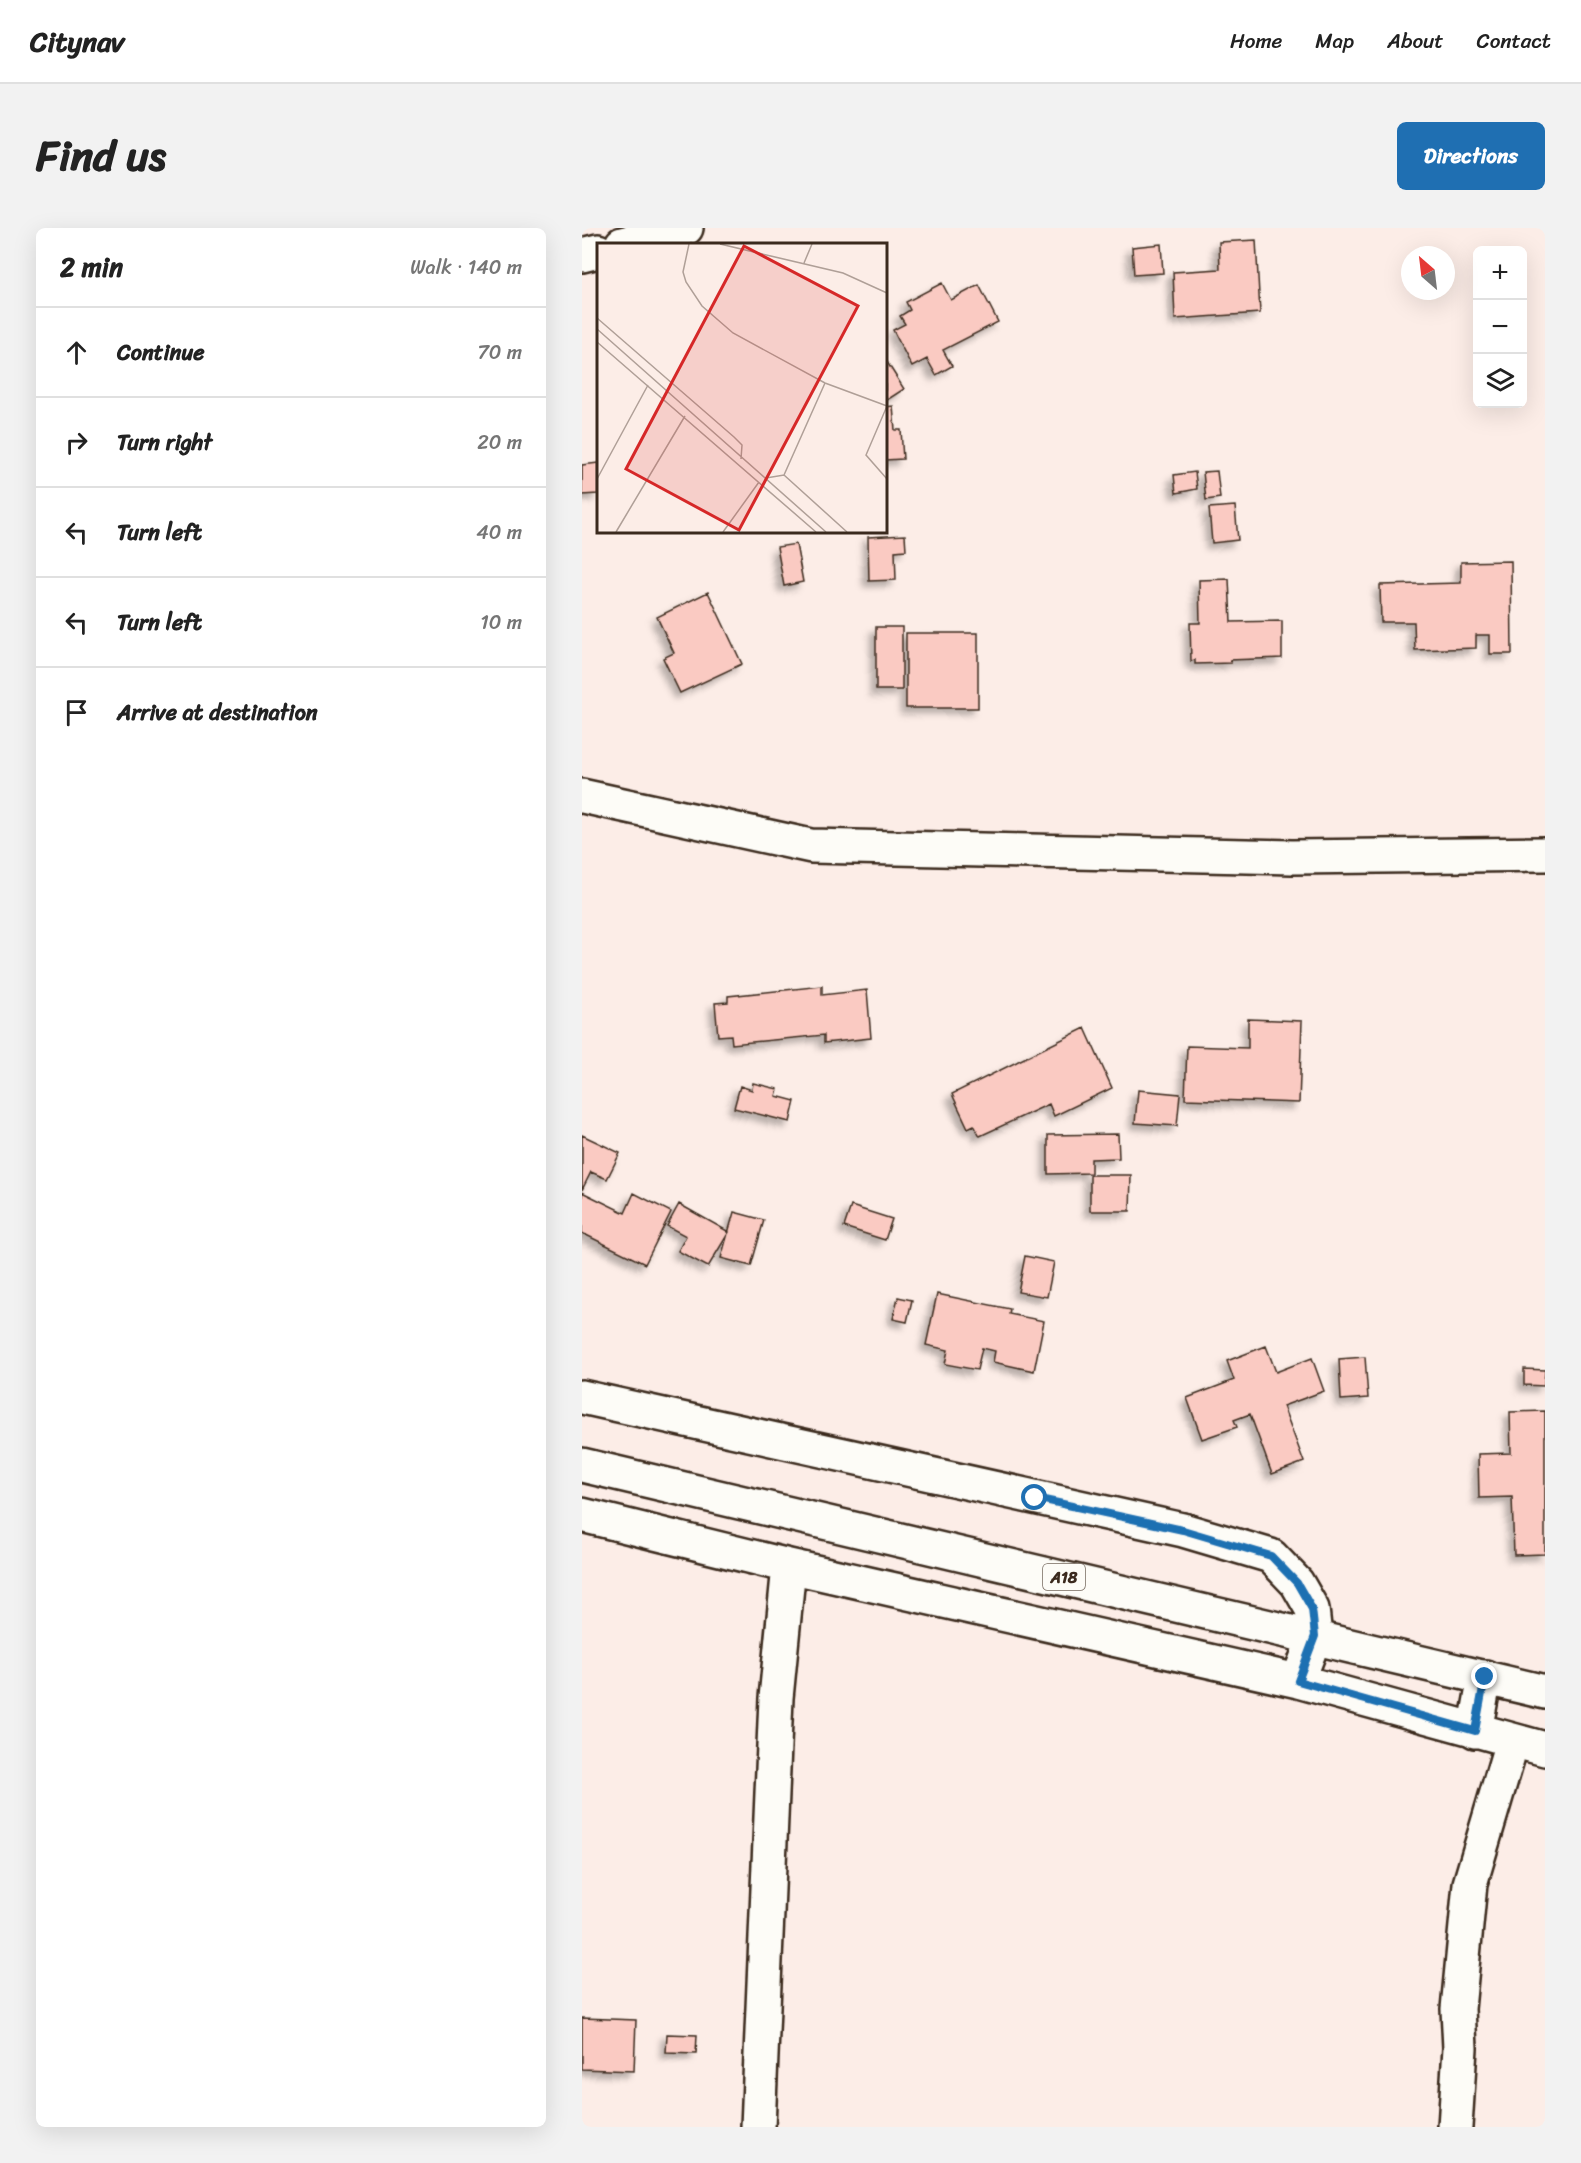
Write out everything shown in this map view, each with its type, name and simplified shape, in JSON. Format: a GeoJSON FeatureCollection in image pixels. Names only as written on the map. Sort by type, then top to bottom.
{"type":"FeatureCollection","features":[{"type":"Feature","properties":{"kind":"main road"},"geometry":{"type":"LineString","coordinates":[[626,243],[673,230]]}},
{"type":"Feature","properties":{"kind":"main road"},"geometry":{"type":"LineString","coordinates":[[582,255],[597,250]]}},
{"type":"Feature","properties":{"kind":"main road"},"geometry":{"type":"LineString","coordinates":[[582,796],[811,846],[1292,857],[1545,854]]}},
{"type":"Feature","properties":{"kind":"main road"},"geometry":{"type":"LineString","coordinates":[[582,1397],[1183,1530],[1271,1556],[1297,1583],[1312,1609],[1315,1636],[1298,1681]]}},
{"type":"Feature","properties":{"kind":"main road","name":"A18"},"geometry":{"type":"LineString","coordinates":[[582,1465],[1543,1690]]}},
{"type":"Feature","properties":{"kind":"main road"},"geometry":{"type":"LineString","coordinates":[[582,1515],[789,1566],[1298,1681],[1512,1742],[1545,1749]]}},
{"type":"Feature","properties":{"kind":"main road"},"geometry":{"type":"LineString","coordinates":[[758,2127],[776,1698],[789,1566]]}},
{"type":"Feature","properties":{"kind":"main road"},"geometry":{"type":"LineString","coordinates":[[1475,1731],[1485,1677]]}},
{"type":"Feature","properties":{"kind":"main road"},"geometry":{"type":"LineString","coordinates":[[1455,2127],[1460,2048],[1458,2009],[1470,1884],[1512,1742]]}},
{"type":"Feature","properties":{"kind":"building"},"geometry":{"type":"Polygon","coordinates":[[[1256,240],[1260,313],[1175,319],[1173,272],[1220,269],[1219,242],[1256,240]]]}},
{"type":"Feature","properties":{"kind":"building"},"geometry":{"type":"Polygon","coordinates":[[[1161,244],[1163,273],[1134,275],[1132,247],[1161,244]]]}},
{"type":"Feature","properties":{"kind":"building"},"geometry":{"type":"Polygon","coordinates":[[[942,283],[951,300],[979,285],[998,322],[943,350],[952,366],[936,375],[927,359],[912,367],[893,330],[905,324],[900,316],[910,310],[906,302],[942,283]]]}},
{"type":"Feature","properties":{"kind":"building"},"geometry":{"type":"Polygon","coordinates":[[[886,361],[904,389],[886,398],[886,361]]]}},
{"type":"Feature","properties":{"kind":"building"},"geometry":{"type":"Polygon","coordinates":[[[893,406],[895,430],[901,430],[903,459],[886,460],[886,407],[893,406]]]}},
{"type":"Feature","properties":{"kind":"building"},"geometry":{"type":"Polygon","coordinates":[[[597,463],[597,494],[582,495],[582,465],[597,463]]]}},
{"type":"Feature","properties":{"kind":"building"},"geometry":{"type":"Polygon","coordinates":[[[1217,471],[1220,498],[1206,500],[1203,472],[1217,471]]]}},
{"type":"Feature","properties":{"kind":"building"},"geometry":{"type":"Polygon","coordinates":[[[1195,472],[1197,489],[1176,493],[1174,475],[1195,472]]]}},
{"type":"Feature","properties":{"kind":"building"},"geometry":{"type":"Polygon","coordinates":[[[1235,506],[1238,540],[1212,543],[1209,508],[1235,506]]]}},
{"type":"Feature","properties":{"kind":"building"},"geometry":{"type":"Polygon","coordinates":[[[905,535],[906,550],[895,551],[896,580],[869,581],[868,537],[905,535]]]}},
{"type":"Feature","properties":{"kind":"building"},"geometry":{"type":"Polygon","coordinates":[[[796,544],[803,582],[784,586],[777,547],[796,544]]]}},
{"type":"Feature","properties":{"kind":"building"},"geometry":{"type":"Polygon","coordinates":[[[1511,561],[1512,654],[1490,654],[1490,635],[1476,635],[1476,648],[1415,650],[1414,622],[1381,622],[1380,585],[1461,583],[1461,562],[1511,561]]]}},
{"type":"Feature","properties":{"kind":"building"},"geometry":{"type":"Polygon","coordinates":[[[1229,579],[1231,622],[1282,621],[1282,658],[1230,660],[1231,663],[1195,664],[1195,660],[1191,661],[1190,623],[1200,623],[1199,580],[1229,579]]]}},
{"type":"Feature","properties":{"kind":"building"},"geometry":{"type":"Polygon","coordinates":[[[708,592],[742,664],[680,693],[663,658],[674,653],[657,617],[708,592]]]}},
{"type":"Feature","properties":{"kind":"building"},"geometry":{"type":"Polygon","coordinates":[[[876,627],[902,627],[902,690],[876,690],[876,627]]]}},
{"type":"Feature","properties":{"kind":"building"},"geometry":{"type":"Polygon","coordinates":[[[906,633],[978,633],[978,708],[906,708],[906,633]]]}},
{"type":"Feature","properties":{"kind":"building"},"geometry":{"type":"Polygon","coordinates":[[[822,986],[822,995],[867,990],[871,1038],[824,1043],[824,1035],[732,1044],[731,1035],[718,1036],[715,1003],[728,1002],[728,996],[822,986]]]}},
{"type":"Feature","properties":{"kind":"building"},"geometry":{"type":"Polygon","coordinates":[[[1248,1019],[1302,1021],[1299,1103],[1185,1099],[1187,1046],[1248,1048],[1248,1019]]]}},
{"type":"Feature","properties":{"kind":"building"},"geometry":{"type":"Polygon","coordinates":[[[1085,1028],[1112,1088],[1054,1116],[1049,1104],[980,1136],[974,1125],[968,1128],[952,1094],[1085,1028]]]}},
{"type":"Feature","properties":{"kind":"building"},"geometry":{"type":"Polygon","coordinates":[[[753,1083],[778,1089],[776,1096],[795,1101],[790,1122],[734,1108],[740,1086],[752,1090],[753,1083]]]}},
{"type":"Feature","properties":{"kind":"building"},"geometry":{"type":"Polygon","coordinates":[[[1138,1090],[1180,1094],[1177,1126],[1135,1123],[1138,1090]]]}},
{"type":"Feature","properties":{"kind":"building"},"geometry":{"type":"Polygon","coordinates":[[[1118,1134],[1119,1158],[1091,1159],[1091,1173],[1048,1174],[1048,1135],[1118,1134]]]}},
{"type":"Feature","properties":{"kind":"building"},"geometry":{"type":"Polygon","coordinates":[[[582,1135],[620,1153],[607,1179],[591,1172],[582,1190],[582,1135]]]}},
{"type":"Feature","properties":{"kind":"building"},"geometry":{"type":"Polygon","coordinates":[[[1090,1175],[1131,1175],[1130,1211],[1090,1211],[1090,1175]]]}},
{"type":"Feature","properties":{"kind":"building"},"geometry":{"type":"Polygon","coordinates":[[[582,1192],[625,1213],[634,1193],[671,1212],[645,1264],[582,1233],[582,1192]]]}},
{"type":"Feature","properties":{"kind":"building"},"geometry":{"type":"Polygon","coordinates":[[[679,1204],[729,1232],[708,1267],[678,1251],[686,1236],[667,1226],[679,1204]]]}},
{"type":"Feature","properties":{"kind":"building"},"geometry":{"type":"Polygon","coordinates":[[[851,1206],[892,1219],[885,1240],[844,1227],[851,1206]]]}},
{"type":"Feature","properties":{"kind":"building"},"geometry":{"type":"Polygon","coordinates":[[[734,1212],[764,1220],[751,1266],[721,1258],[734,1212]]]}},
{"type":"Feature","properties":{"kind":"building"},"geometry":{"type":"Polygon","coordinates":[[[1025,1256],[1054,1262],[1047,1297],[1018,1292],[1025,1256]]]}},
{"type":"Feature","properties":{"kind":"building"},"geometry":{"type":"Polygon","coordinates":[[[937,1294],[1010,1309],[1009,1314],[1044,1321],[1034,1371],[993,1362],[995,1351],[982,1348],[977,1370],[945,1364],[948,1350],[926,1345],[937,1294]]]}},
{"type":"Feature","properties":{"kind":"building"},"geometry":{"type":"Polygon","coordinates":[[[898,1297],[912,1300],[907,1322],[893,1319],[898,1297]]]}},
{"type":"Feature","properties":{"kind":"building"},"geometry":{"type":"Polygon","coordinates":[[[1266,1346],[1276,1372],[1312,1358],[1324,1391],[1283,1406],[1304,1462],[1272,1474],[1250,1414],[1234,1420],[1237,1427],[1202,1439],[1187,1398],[1234,1380],[1227,1361],[1266,1346]]]}},
{"type":"Feature","properties":{"kind":"building"},"geometry":{"type":"Polygon","coordinates":[[[1365,1357],[1368,1398],[1341,1400],[1339,1359],[1365,1357]]]}},
{"type":"Feature","properties":{"kind":"building"},"geometry":{"type":"Polygon","coordinates":[[[1524,1369],[1545,1370],[1544,1386],[1524,1385],[1524,1369]]]}},
{"type":"Feature","properties":{"kind":"building"},"geometry":{"type":"Polygon","coordinates":[[[1545,1411],[1545,1554],[1514,1555],[1512,1497],[1479,1498],[1478,1454],[1511,1453],[1510,1412],[1545,1411]]]}},
{"type":"Feature","properties":{"kind":"building"},"geometry":{"type":"Polygon","coordinates":[[[582,2018],[636,2020],[634,2071],[582,2069],[582,2018]]]}},
{"type":"Feature","properties":{"kind":"building"},"geometry":{"type":"Polygon","coordinates":[[[667,2034],[697,2035],[696,2054],[666,2053],[667,2034]]]}},
{"type":"Feature","properties":{"kind":"route"},"geometry":{"type":"LineString","coordinates":[[1035,1498],[1183,1530],[1271,1556],[1297,1583],[1312,1609],[1315,1636],[1298,1681],[1475,1731],[1485,1677]]}}]}
